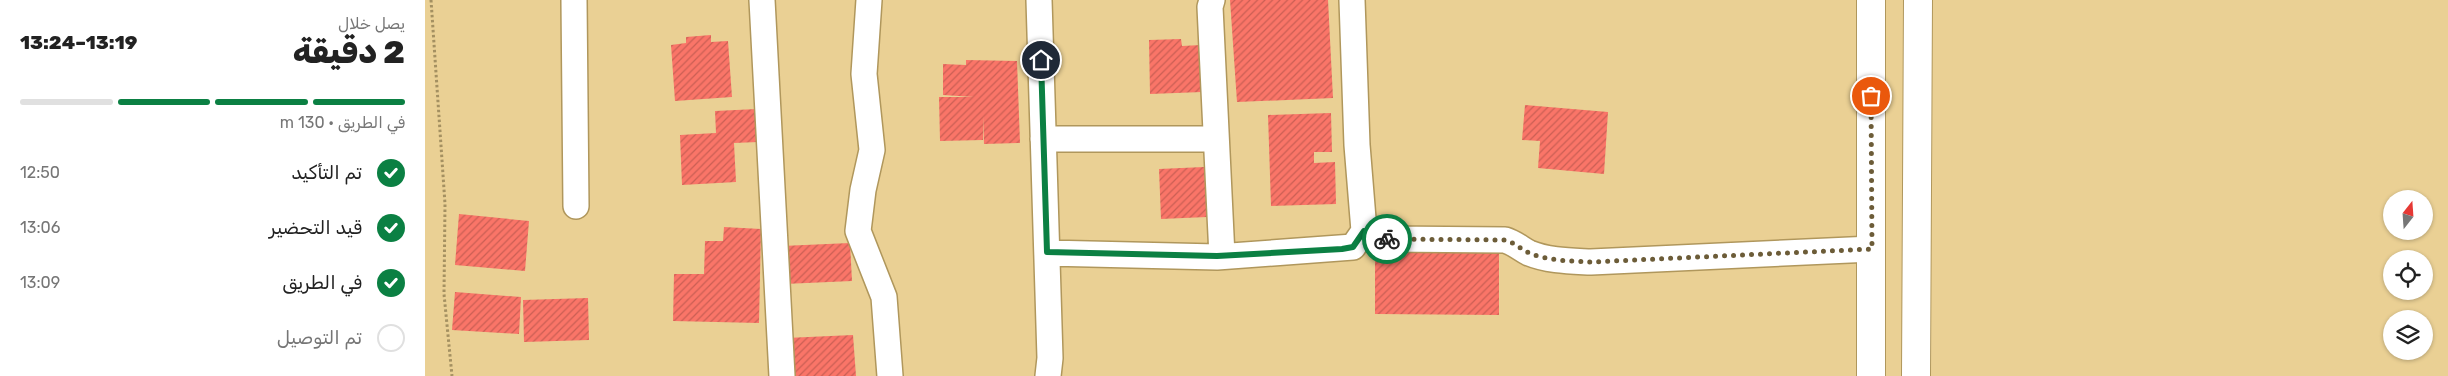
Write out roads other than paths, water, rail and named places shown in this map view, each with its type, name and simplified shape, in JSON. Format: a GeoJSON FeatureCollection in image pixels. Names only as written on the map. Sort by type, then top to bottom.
{"type":"FeatureCollection","features":[{"type":"Feature","properties":{"kind":"street"},"geometry":{"type":"LineString","coordinates":[[574,0],[576,206]]}},
{"type":"Feature","properties":{"kind":"street"},"geometry":{"type":"LineString","coordinates":[[762,0],[782,376]]}},
{"type":"Feature","properties":{"kind":"street"},"geometry":{"type":"LineString","coordinates":[[869,0],[864,74],[872,150],[863,190],[858,232],[884,297],[890,376]]}},
{"type":"Feature","properties":{"kind":"street"},"geometry":{"type":"LineString","coordinates":[[1039,0],[1050,358],[1047,376]]}},
{"type":"Feature","properties":{"kind":"street"},"geometry":{"type":"LineString","coordinates":[[1212,0],[1210,7],[1222,256]]}},
{"type":"Feature","properties":{"kind":"street"},"geometry":{"type":"LineString","coordinates":[[1047,252],[1222,256],[1353,247],[1364,231],[1357,145],[1352,0]]}},
{"type":"Feature","properties":{"kind":"street"},"geometry":{"type":"LineString","coordinates":[[1871,0],[1871,376]]}},
{"type":"Feature","properties":{"kind":"street"},"geometry":{"type":"LineString","coordinates":[[1916,376],[1918,0]]}},
{"type":"Feature","properties":{"kind":"street"},"geometry":{"type":"LineString","coordinates":[[1043,139],[1216,139]]}},
{"type":"Feature","properties":{"kind":"street"},"geometry":{"type":"LineString","coordinates":[[1364,231],[1387,239],[1505,240],[1512,242],[1529,253],[1561,260],[1591,262],[1872,249]]}}]}
